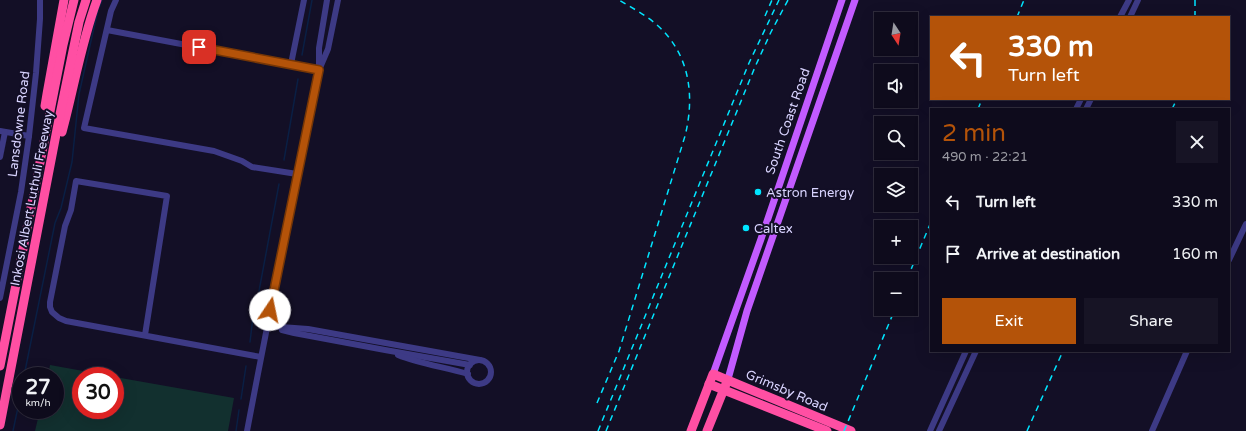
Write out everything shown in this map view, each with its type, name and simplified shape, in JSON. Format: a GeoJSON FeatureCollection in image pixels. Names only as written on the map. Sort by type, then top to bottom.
{"type":"FeatureCollection","features":[{"type":"Feature","properties":{"kind":"highway"},"geometry":{"type":"LineString","coordinates":[[40,158],[47,94],[64,0]]}},
{"type":"Feature","properties":{"kind":"highway","name":"Inkosi Albert Luthuli Freeway"},"geometry":{"type":"LineString","coordinates":[[0,366],[40,158],[63,45],[74,0]]}},
{"type":"Feature","properties":{"kind":"highway","name":"Inkosi Albert Luthuli Freeway"},"geometry":{"type":"LineString","coordinates":[[0,425],[65,88],[86,0]]}},
{"type":"Feature","properties":{"kind":"highway"},"geometry":{"type":"LineString","coordinates":[[47,182],[68,108],[86,35],[97,0]]}},
{"type":"Feature","properties":{"kind":"highway","name":"Grimsby Road"},"geometry":{"type":"LineString","coordinates":[[713,374],[851,431]]}},
{"type":"Feature","properties":{"kind":"highway","name":"South Coast Road"},"geometry":{"type":"LineString","coordinates":[[691,431],[713,374]]}},
{"type":"Feature","properties":{"kind":"highway","name":"South Coast Road"},"geometry":{"type":"LineString","coordinates":[[707,431],[728,380]]}},
{"type":"Feature","properties":{"kind":"highway","name":"Grimsby Road"},"geometry":{"type":"LineString","coordinates":[[709,384],[827,431]]}},
{"type":"Feature","properties":{"kind":"main road","name":"South Coast Road"},"geometry":{"type":"LineString","coordinates":[[713,374],[765,227],[842,0]]}},
{"type":"Feature","properties":{"kind":"main road","name":"South Coast Road"},"geometry":{"type":"LineString","coordinates":[[728,380],[747,311],[855,0]]}},
{"type":"Feature","properties":{"kind":"main road"},"geometry":{"type":"LineString","coordinates":[[828,42],[839,46]]}},
{"type":"Feature","properties":{"kind":"main road"},"geometry":{"type":"LineString","coordinates":[[806,105],[817,108]]}},
{"type":"Feature","properties":{"kind":"main road"},"geometry":{"type":"LineString","coordinates":[[798,128],[809,132]]}},
{"type":"Feature","properties":{"kind":"main road"},"geometry":{"type":"LineString","coordinates":[[785,168],[795,171]]}},
{"type":"Feature","properties":{"kind":"main road"},"geometry":{"type":"LineString","coordinates":[[765,227],[774,231]]}},
{"type":"Feature","properties":{"kind":"main road"},"geometry":{"type":"LineString","coordinates":[[730,326],[741,330]]}},
{"type":"Feature","properties":{"kind":"street","name":"Lansdowne Road"},"geometry":{"type":"LineString","coordinates":[[0,293],[21,192],[29,136],[37,58],[40,0]]}},
{"type":"Feature","properties":{"kind":"street"},"geometry":{"type":"LineString","coordinates":[[116,0],[111,11],[84,128],[214,151],[242,161],[252,167],[297,174]]}},
{"type":"Feature","properties":{"kind":"street"},"geometry":{"type":"LineString","coordinates":[[291,64],[304,0]]}},
{"type":"Feature","properties":{"kind":"street"},"geometry":{"type":"LineString","coordinates":[[319,70],[319,48],[327,0]]}},
{"type":"Feature","properties":{"kind":"street"},"geometry":{"type":"LineString","coordinates":[[248,431],[297,174],[319,70],[328,49],[338,0]]}},
{"type":"Feature","properties":{"kind":"street"},"geometry":{"type":"LineString","coordinates":[[1121,16],[1129,0]]}},
{"type":"Feature","properties":{"kind":"street"},"geometry":{"type":"LineString","coordinates":[[1130,16],[1138,0]]}},
{"type":"Feature","properties":{"kind":"street"},"geometry":{"type":"LineString","coordinates":[[107,30],[319,70]]}},
{"type":"Feature","properties":{"kind":"street"},"geometry":{"type":"LineString","coordinates":[[0,157],[2,132],[29,136]]}},
{"type":"Feature","properties":{"kind":"street"},"geometry":{"type":"LineString","coordinates":[[145,335],[167,196],[76,181],[71,210],[65,226],[51,294],[50,307],[52,312],[66,321],[261,357]]}},
{"type":"Feature","properties":{"kind":"street"},"geometry":{"type":"LineString","coordinates":[[1230,258],[1246,224]]}},
{"type":"Feature","properties":{"kind":"street"},"geometry":{"type":"LineString","coordinates":[[267,326],[294,333],[470,365]]}},
{"type":"Feature","properties":{"kind":"street"},"geometry":{"type":"LineString","coordinates":[[267,326],[308,329],[480,360],[487,363],[491,370],[488,380],[477,383],[470,379],[468,368],[476,360],[480,360]]}},
{"type":"Feature","properties":{"kind":"street"},"geometry":{"type":"LineString","coordinates":[[385,350],[412,360],[468,374]]}},
{"type":"Feature","properties":{"kind":"street"},"geometry":{"type":"LineString","coordinates":[[930,431],[966,352]]}},
{"type":"Feature","properties":{"kind":"street"},"geometry":{"type":"LineString","coordinates":[[939,431],[976,352]]}},
{"type":"Feature","properties":{"kind":"street"},"geometry":{"type":"LineString","coordinates":[[1152,431],[1187,352]]}},
{"type":"Feature","properties":{"kind":"green space"},"geometry":{"type":"Polygon","coordinates":[[[50,365],[61,367],[50,367],[50,365]]]}},
{"type":"Feature","properties":{"kind":"green space"},"geometry":{"type":"Polygon","coordinates":[[[64,368],[72,369],[72,419],[124,419],[124,379],[234,398],[228,431],[35,431],[38,419],[64,419],[64,368]]]}},
{"type":"Feature","properties":{"kind":"waterway"},"geometry":{"type":"LineString","coordinates":[[26,367],[55,223],[61,208],[72,162],[79,94],[98,10],[102,0]]}},
{"type":"Feature","properties":{"kind":"waterway"},"geometry":{"type":"LineString","coordinates":[[302,55],[312,0]]}},
{"type":"Feature","properties":{"kind":"waterway"},"geometry":{"type":"LineString","coordinates":[[284,160],[298,79]]}},
{"type":"Feature","properties":{"kind":"waterway"},"geometry":{"type":"LineString","coordinates":[[259,291],[279,184]]}},
{"type":"Feature","properties":{"kind":"waterway"},"geometry":{"type":"LineString","coordinates":[[250,342],[253,317]]}},
{"type":"Feature","properties":{"kind":"waterway"},"geometry":{"type":"LineString","coordinates":[[241,399],[246,366]]}},
{"type":"Feature","properties":{"kind":"waterway"},"geometry":{"type":"LineString","coordinates":[[236,431],[239,410]]}},
{"type":"Feature","properties":{"kind":"waterway"},"geometry":{"type":"LineString","coordinates":[[13,431],[16,419]]}},
{"type":"Feature","properties":{"kind":"railway"},"geometry":{"type":"LineString","coordinates":[[597,403],[619,351],[685,136],[689,106],[687,76],[677,49],[668,36],[653,21],[619,0]]}},
{"type":"Feature","properties":{"kind":"railway"},"geometry":{"type":"LineString","coordinates":[[765,16],[772,0]]}},
{"type":"Feature","properties":{"kind":"railway"},"geometry":{"type":"LineString","coordinates":[[598,431],[749,63],[779,0]]}},
{"type":"Feature","properties":{"kind":"railway"},"geometry":{"type":"LineString","coordinates":[[606,431],[755,67],[788,0]]}},
{"type":"Feature","properties":{"kind":"railway"},"geometry":{"type":"LineString","coordinates":[[1017,16],[1024,0]]}},
{"type":"Feature","properties":{"kind":"railway"},"geometry":{"type":"LineString","coordinates":[[1195,0],[1195,16]]}},
{"type":"Feature","properties":{"kind":"railway"},"geometry":{"type":"LineString","coordinates":[[978,108],[982,100]]}},
{"type":"Feature","properties":{"kind":"railway"},"geometry":{"type":"LineString","coordinates":[[1172,108],[1176,100]]}},
{"type":"Feature","properties":{"kind":"railway"},"geometry":{"type":"LineString","coordinates":[[910,272],[930,224]]}},
{"type":"Feature","properties":{"kind":"railway"},"geometry":{"type":"LineString","coordinates":[[844,431],[892,316]]}},
{"type":"Feature","properties":{"kind":"railway"},"geometry":{"type":"LineString","coordinates":[[1027,431],[1063,352]]}},
{"type":"Feature","properties":{"kind":"place","name":"Astron Energy"},"geometry":{"type":"Point","coordinates":[758,192]}},
{"type":"Feature","properties":{"kind":"place","name":"Caltex"},"geometry":{"type":"Point","coordinates":[746,228]}},
{"type":"Feature","properties":{"kind":"route"},"geometry":{"type":"LineString","coordinates":[[199,47],[319,70],[270,310]]}}]}
